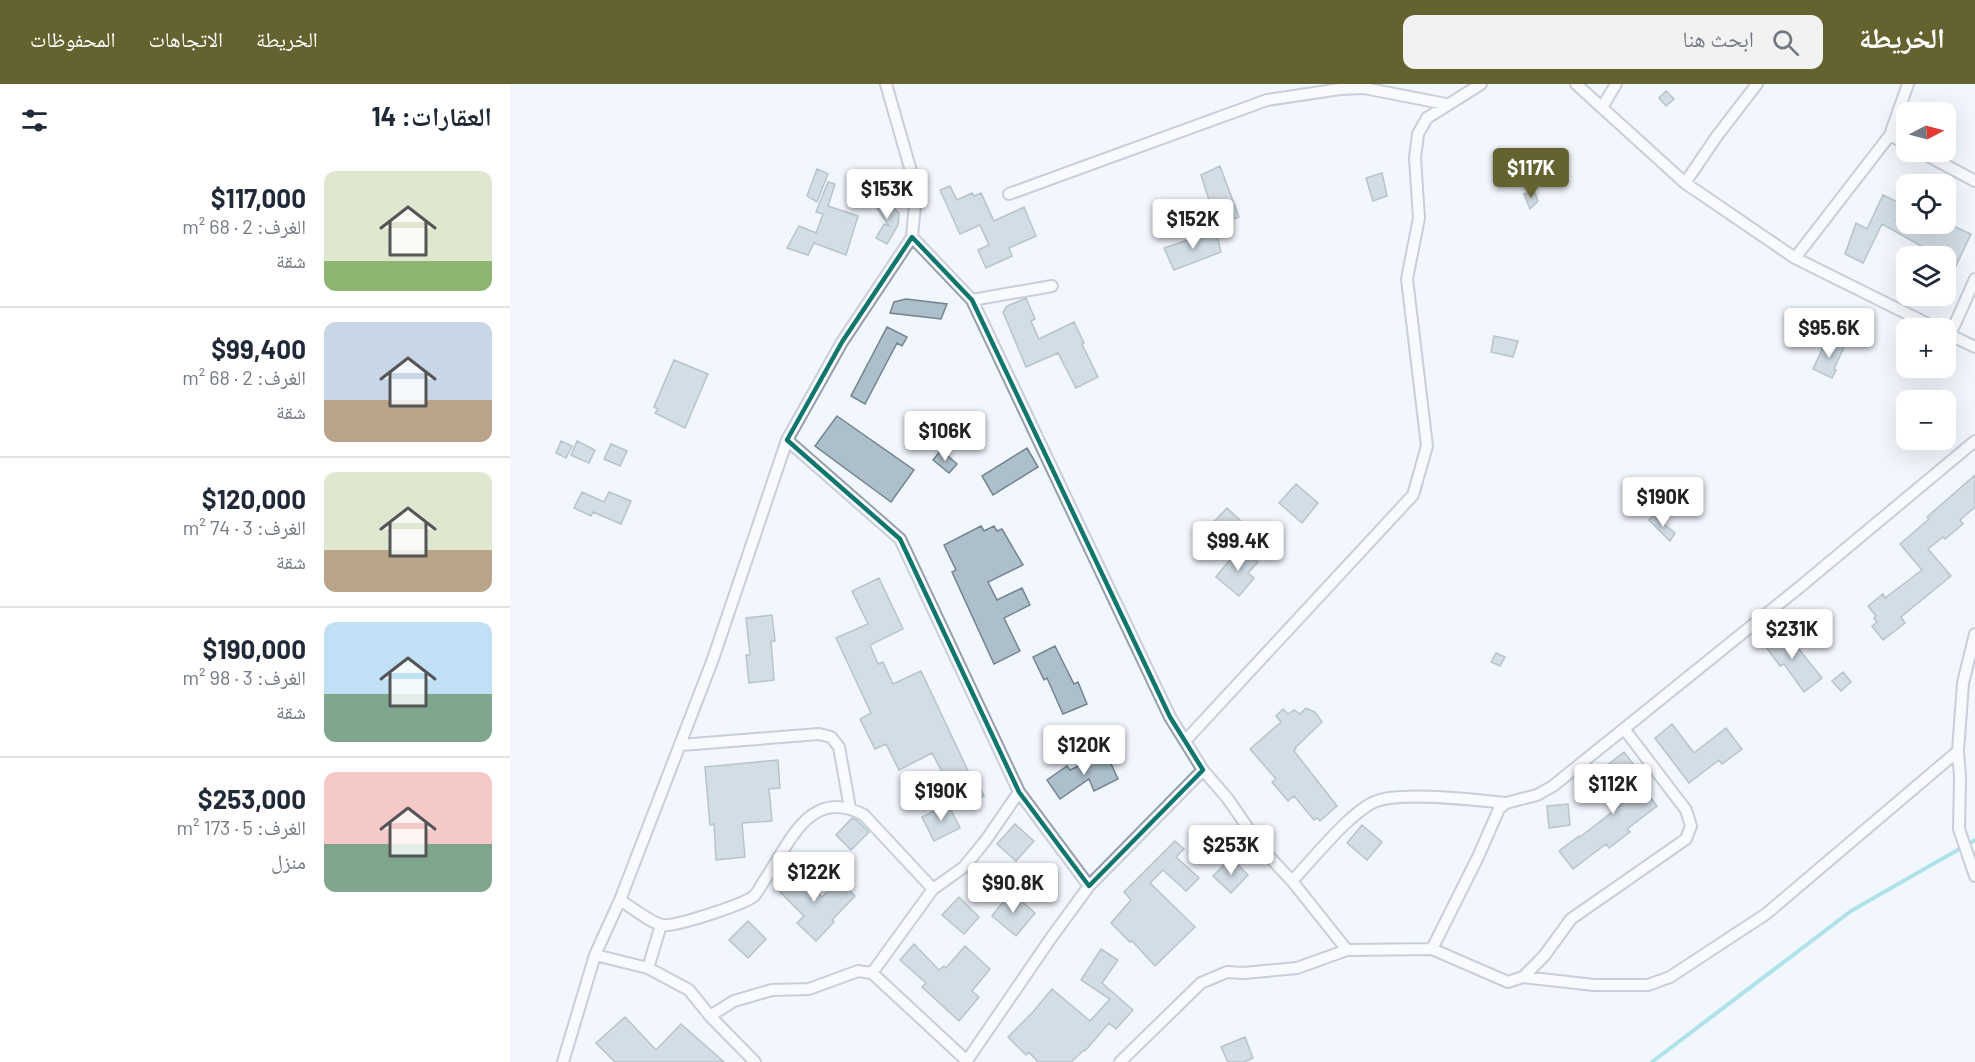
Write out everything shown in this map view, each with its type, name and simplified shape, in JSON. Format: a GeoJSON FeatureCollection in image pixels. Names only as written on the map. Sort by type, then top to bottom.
{"type":"FeatureCollection","features":[{"type":"Feature","properties":{"kind":"street"},"geometry":{"type":"LineString","coordinates":[[563,1062],[595,955],[620,900],[681,745],[713,659],[787,440],[842,342],[912,237],[915,205],[913,178],[886,84]]}},
{"type":"Feature","properties":{"kind":"street"},"geometry":{"type":"LineString","coordinates":[[1185,741],[1413,495],[1428,446],[1407,279],[1419,218],[1415,158],[1418,134],[1427,118],[1480,84]]}},
{"type":"Feature","properties":{"kind":"street"},"geometry":{"type":"LineString","coordinates":[[1576,84],[1603,106],[1685,183],[1794,258],[1916,318]]}},
{"type":"Feature","properties":{"kind":"street"},"geometry":{"type":"LineString","coordinates":[[1603,106],[1616,84]]}},
{"type":"Feature","properties":{"kind":"street"},"geometry":{"type":"LineString","coordinates":[[1685,183],[1757,84]]}},
{"type":"Feature","properties":{"kind":"street"},"geometry":{"type":"LineString","coordinates":[[1794,258],[1890,135],[1908,84]]}},
{"type":"Feature","properties":{"kind":"street"},"geometry":{"type":"LineString","coordinates":[[1009,194],[1267,100],[1340,86],[1364,88],[1446,104]]}},
{"type":"Feature","properties":{"kind":"street"},"geometry":{"type":"LineString","coordinates":[[1890,135],[1896,138]]}},
{"type":"Feature","properties":{"kind":"street"},"geometry":{"type":"LineString","coordinates":[[1940,162],[1975,181]]}},
{"type":"Feature","properties":{"kind":"street"},"geometry":{"type":"LineString","coordinates":[[912,237],[972,300],[1170,717],[1203,770],[1228,799],[1263,850],[1292,881],[1347,950]]}},
{"type":"Feature","properties":{"kind":"street"},"geometry":{"type":"LineString","coordinates":[[1956,318],[1975,279]]}},
{"type":"Feature","properties":{"kind":"street"},"geometry":{"type":"LineString","coordinates":[[972,300],[1052,286]]}},
{"type":"Feature","properties":{"kind":"street"},"geometry":{"type":"LineString","coordinates":[[1956,338],[1975,347]]}},
{"type":"Feature","properties":{"kind":"street"},"geometry":{"type":"LineString","coordinates":[[787,440],[900,539],[1019,792],[1089,886]]}},
{"type":"Feature","properties":{"kind":"street"},"geometry":{"type":"LineString","coordinates":[[1292,881],[1358,812],[1374,801],[1395,797],[1418,797],[1506,802],[1537,795],[1553,786],[1625,730],[1975,441]]}},
{"type":"Feature","properties":{"kind":"street"},"geometry":{"type":"LineString","coordinates":[[1975,634],[1963,683],[1958,751],[1959,829],[1975,876]]}},
{"type":"Feature","properties":{"kind":"street"},"geometry":{"type":"LineString","coordinates":[[1523,977],[1544,956],[1571,919],[1686,839],[1691,826],[1686,810],[1625,730]]}},
{"type":"Feature","properties":{"kind":"street"},"geometry":{"type":"LineString","coordinates":[[681,745],[819,734],[831,737],[839,747],[850,808]]}},
{"type":"Feature","properties":{"kind":"street"},"geometry":{"type":"LineString","coordinates":[[1120,1062],[1201,983],[1227,972],[1244,973],[1297,968],[1347,950],[1432,949],[1508,982],[1523,977],[1594,985],[1648,985],[1670,977],[1766,914],[1958,751]]}},
{"type":"Feature","properties":{"kind":"street"},"geometry":{"type":"LineString","coordinates":[[710,1016],[734,1001],[772,990],[808,989],[858,971],[872,973],[966,1062],[1089,886],[1203,770]]}},
{"type":"Feature","properties":{"kind":"street"},"geometry":{"type":"LineString","coordinates":[[872,973],[933,889],[964,867],[1019,792]]}},
{"type":"Feature","properties":{"kind":"street"},"geometry":{"type":"LineString","coordinates":[[1432,949],[1499,809],[1506,802]]}},
{"type":"Feature","properties":{"kind":"street"},"geometry":{"type":"LineString","coordinates":[[620,900],[661,925],[673,925],[753,897],[802,822],[820,810],[842,806],[864,815],[933,889]]}},
{"type":"Feature","properties":{"kind":"street"},"geometry":{"type":"LineString","coordinates":[[648,968],[661,925]]}},
{"type":"Feature","properties":{"kind":"street"},"geometry":{"type":"LineString","coordinates":[[595,955],[648,968],[689,990],[710,1016],[755,1062]]}},
{"type":"Feature","properties":{"kind":"highlighted area"},"geometry":{"type":"Polygon","coordinates":[[[912,237],[972,300],[1170,717],[1203,770],[1089,886],[1019,792],[900,539],[787,440],[842,342],[912,237]]]}},
{"type":"Feature","properties":{"kind":"building"},"geometry":{"type":"Polygon","coordinates":[[[1666,91],[1674,99],[1666,106],[1659,98],[1666,91]]]}},
{"type":"Feature","properties":{"kind":"building"},"geometry":{"type":"Polygon","coordinates":[[[1220,166],[1239,217],[1217,225],[1201,175],[1220,166]]]}},
{"type":"Feature","properties":{"kind":"building"},"geometry":{"type":"Polygon","coordinates":[[[817,169],[828,174],[817,202],[807,196],[817,169]]]}},
{"type":"Feature","properties":{"kind":"building"},"geometry":{"type":"Polygon","coordinates":[[[1382,173],[1387,196],[1373,201],[1366,178],[1382,173]]]}},
{"type":"Feature","properties":{"kind":"building"},"geometry":{"type":"Polygon","coordinates":[[[828,182],[835,184],[828,206],[858,216],[846,255],[814,243],[808,255],[787,248],[799,226],[816,233],[823,214],[816,212],[828,182]]]}},
{"type":"Feature","properties":{"kind":"building"},"geometry":{"type":"Polygon","coordinates":[[[950,186],[957,200],[972,193],[974,196],[981,193],[994,221],[1024,207],[1036,236],[1009,248],[1012,256],[986,268],[978,250],[989,245],[980,225],[960,234],[940,190],[950,186]]]}},
{"type":"Feature","properties":{"kind":"building"},"geometry":{"type":"Polygon","coordinates":[[[1534,191],[1538,201],[1530,209],[1524,194],[1534,191]]]}},
{"type":"Feature","properties":{"kind":"building"},"geometry":{"type":"Polygon","coordinates":[[[1883,195],[1896,201],[1896,232],[1882,224],[1863,263],[1845,254],[1856,223],[1867,229],[1883,195]]]}},
{"type":"Feature","properties":{"kind":"building"},"geometry":{"type":"Polygon","coordinates":[[[879,199],[889,199],[890,205],[899,213],[898,225],[887,244],[876,238],[884,224],[889,226],[875,205],[879,199]]]}},
{"type":"Feature","properties":{"kind":"building"},"geometry":{"type":"Polygon","coordinates":[[[1956,227],[1971,234],[1956,266],[1956,246],[1921,246],[1900,234],[1956,234],[1956,227]]]}},
{"type":"Feature","properties":{"kind":"building"},"geometry":{"type":"Polygon","coordinates":[[[1216,231],[1221,252],[1174,270],[1164,248],[1216,231]]]}},
{"type":"Feature","properties":{"kind":"building"},"geometry":{"type":"Polygon","coordinates":[[[1026,298],[1035,319],[1031,321],[1039,339],[1074,322],[1098,377],[1076,388],[1058,353],[1026,367],[1003,312],[1007,306],[1026,298]]]}},
{"type":"Feature","properties":{"kind":"building"},"geometry":{"type":"Polygon","coordinates":[[[906,299],[947,304],[941,319],[890,313],[894,302],[906,299]]]}},
{"type":"Feature","properties":{"kind":"building"},"geometry":{"type":"Polygon","coordinates":[[[887,327],[907,337],[902,346],[897,343],[865,404],[851,396],[887,327]]]}},
{"type":"Feature","properties":{"kind":"building"},"geometry":{"type":"Polygon","coordinates":[[[1494,336],[1518,341],[1513,357],[1491,352],[1494,336]]]}},
{"type":"Feature","properties":{"kind":"building"},"geometry":{"type":"Polygon","coordinates":[[[1827,339],[1844,347],[1832,378],[1813,369],[1827,339]]]}},
{"type":"Feature","properties":{"kind":"building"},"geometry":{"type":"Polygon","coordinates":[[[674,360],[708,374],[685,428],[655,413],[658,409],[654,407],[674,360]]]}},
{"type":"Feature","properties":{"kind":"building"},"geometry":{"type":"Polygon","coordinates":[[[837,416],[914,470],[891,502],[815,446],[837,416]]]}},
{"type":"Feature","properties":{"kind":"building"},"geometry":{"type":"Polygon","coordinates":[[[561,441],[572,446],[566,458],[556,453],[561,441]]]}},
{"type":"Feature","properties":{"kind":"building"},"geometry":{"type":"Polygon","coordinates":[[[577,441],[595,450],[589,463],[571,455],[577,441]]]}},
{"type":"Feature","properties":{"kind":"building"},"geometry":{"type":"Polygon","coordinates":[[[611,444],[627,451],[620,466],[604,459],[611,444]]]}},
{"type":"Feature","properties":{"kind":"building"},"geometry":{"type":"Polygon","coordinates":[[[1027,448],[1038,467],[993,495],[982,476],[1027,448]]]}},
{"type":"Feature","properties":{"kind":"building"},"geometry":{"type":"Polygon","coordinates":[[[941,450],[957,464],[949,473],[933,460],[941,450]]]}},
{"type":"Feature","properties":{"kind":"building"},"geometry":{"type":"Polygon","coordinates":[[[1975,475],[1975,507],[1960,520],[1963,524],[1928,549],[1951,576],[1901,617],[1905,623],[1883,640],[1872,626],[1877,622],[1874,618],[1876,616],[1868,606],[1883,594],[1885,598],[1922,570],[1900,544],[1975,475]]]}},
{"type":"Feature","properties":{"kind":"building"},"geometry":{"type":"Polygon","coordinates":[[[1296,484],[1318,503],[1302,523],[1279,503],[1296,484]]]}},
{"type":"Feature","properties":{"kind":"building"},"geometry":{"type":"Polygon","coordinates":[[[582,492],[604,502],[609,492],[631,501],[621,524],[593,512],[591,516],[574,508],[582,492]]]}},
{"type":"Feature","properties":{"kind":"building"},"geometry":{"type":"Polygon","coordinates":[[[1227,508],[1243,523],[1228,540],[1211,525],[1227,508]]]}},
{"type":"Feature","properties":{"kind":"building"},"geometry":{"type":"Polygon","coordinates":[[[1653,516],[1675,533],[1670,541],[1649,520],[1653,516]]]}},
{"type":"Feature","properties":{"kind":"building"},"geometry":{"type":"Polygon","coordinates":[[[981,526],[984,531],[994,526],[997,531],[1002,529],[1023,565],[988,582],[997,600],[1022,588],[1030,605],[1004,618],[1020,651],[994,664],[952,572],[956,570],[944,545],[981,526]]]}},
{"type":"Feature","properties":{"kind":"building"},"geometry":{"type":"Polygon","coordinates":[[[1240,547],[1258,562],[1248,573],[1254,578],[1239,596],[1216,577],[1240,547]]]}},
{"type":"Feature","properties":{"kind":"building"},"geometry":{"type":"Polygon","coordinates":[[[879,578],[903,629],[870,645],[878,664],[883,662],[893,684],[921,671],[970,775],[973,774],[984,796],[961,807],[932,753],[899,770],[886,744],[875,749],[860,719],[871,713],[836,638],[868,624],[852,591],[879,578]]]}},
{"type":"Feature","properties":{"kind":"building"},"geometry":{"type":"Polygon","coordinates":[[[772,615],[775,641],[771,641],[774,680],[749,683],[746,655],[750,655],[746,618],[772,615]]]}},
{"type":"Feature","properties":{"kind":"building"},"geometry":{"type":"Polygon","coordinates":[[[1782,628],[1822,678],[1804,692],[1784,664],[1780,666],[1763,643],[1782,628]]]}},
{"type":"Feature","properties":{"kind":"building"},"geometry":{"type":"Polygon","coordinates":[[[1055,646],[1074,684],[1078,682],[1087,704],[1063,714],[1047,678],[1044,680],[1033,657],[1055,646]]]}},
{"type":"Feature","properties":{"kind":"building"},"geometry":{"type":"Polygon","coordinates":[[[1496,653],[1505,657],[1500,666],[1491,662],[1496,653]]]}},
{"type":"Feature","properties":{"kind":"building"},"geometry":{"type":"Polygon","coordinates":[[[1843,672],[1851,682],[1841,691],[1832,681],[1843,672]]]}},
{"type":"Feature","properties":{"kind":"building"},"geometry":{"type":"Polygon","coordinates":[[[1306,708],[1315,712],[1322,722],[1294,751],[1337,806],[1320,821],[1317,818],[1314,820],[1294,796],[1288,801],[1272,782],[1276,779],[1250,749],[1281,722],[1276,716],[1283,709],[1288,714],[1294,710],[1300,714],[1306,708]]]}},
{"type":"Feature","properties":{"kind":"building"},"geometry":{"type":"Polygon","coordinates":[[[1672,724],[1694,753],[1726,728],[1742,749],[1722,764],[1719,760],[1689,783],[1655,738],[1672,724]]]}},
{"type":"Feature","properties":{"kind":"building"},"geometry":{"type":"Polygon","coordinates":[[[1624,752],[1640,773],[1635,777],[1657,806],[1627,829],[1630,832],[1609,848],[1606,844],[1573,869],[1559,851],[1629,799],[1605,767],[1624,752]]]}},
{"type":"Feature","properties":{"kind":"building"},"geometry":{"type":"Polygon","coordinates":[[[1106,753],[1118,779],[1094,791],[1089,779],[1060,799],[1047,780],[1067,766],[1070,770],[1106,753]]]}},
{"type":"Feature","properties":{"kind":"building"},"geometry":{"type":"Polygon","coordinates":[[[778,760],[780,788],[769,789],[772,821],[742,823],[745,857],[716,860],[714,824],[710,825],[705,767],[778,760]]]}},
{"type":"Feature","properties":{"kind":"building"},"geometry":{"type":"Polygon","coordinates":[[[948,804],[960,828],[934,841],[922,817],[948,804]]]}},
{"type":"Feature","properties":{"kind":"building"},"geometry":{"type":"Polygon","coordinates":[[[1568,804],[1570,825],[1549,828],[1547,806],[1568,804]]]}},
{"type":"Feature","properties":{"kind":"building"},"geometry":{"type":"Polygon","coordinates":[[[852,818],[869,832],[851,850],[836,835],[852,818]]]}},
{"type":"Feature","properties":{"kind":"building"},"geometry":{"type":"Polygon","coordinates":[[[1015,824],[1034,841],[1016,861],[997,844],[1015,824]]]}},
{"type":"Feature","properties":{"kind":"building"},"geometry":{"type":"Polygon","coordinates":[[[1362,825],[1382,842],[1367,860],[1347,843],[1362,825]]]}},
{"type":"Feature","properties":{"kind":"building"},"geometry":{"type":"Polygon","coordinates":[[[1175,841],[1184,849],[1176,857],[1199,878],[1186,891],[1163,870],[1150,883],[1195,927],[1155,966],[1132,941],[1130,942],[1111,923],[1131,900],[1124,892],[1175,841]]]}},
{"type":"Feature","properties":{"kind":"building"},"geometry":{"type":"Polygon","coordinates":[[[1231,858],[1248,875],[1231,893],[1213,876],[1231,858]]]}},
{"type":"Feature","properties":{"kind":"building"},"geometry":{"type":"Polygon","coordinates":[[[793,868],[822,897],[839,880],[855,896],[816,941],[797,923],[804,916],[775,887],[793,868]]]}},
{"type":"Feature","properties":{"kind":"building"},"geometry":{"type":"Polygon","coordinates":[[[1011,892],[1035,913],[1016,936],[992,916],[1011,892]]]}},
{"type":"Feature","properties":{"kind":"building"},"geometry":{"type":"Polygon","coordinates":[[[959,897],[979,917],[964,934],[942,915],[959,897]]]}},
{"type":"Feature","properties":{"kind":"building"},"geometry":{"type":"Polygon","coordinates":[[[748,921],[766,939],[748,958],[729,940],[748,921]]]}},
{"type":"Feature","properties":{"kind":"building"},"geometry":{"type":"Polygon","coordinates":[[[914,944],[939,970],[944,966],[946,968],[965,946],[990,969],[972,991],[979,997],[959,1021],[922,987],[926,983],[900,960],[914,944]]]}},
{"type":"Feature","properties":{"kind":"building"},"geometry":{"type":"Polygon","coordinates":[[[1101,949],[1118,960],[1102,983],[1133,1010],[1116,1029],[1109,1023],[1085,1051],[1071,1062],[1038,1062],[1029,1052],[1026,1055],[1008,1037],[1052,989],[1090,1021],[1110,999],[1081,980],[1101,949]]]}},
{"type":"Feature","properties":{"kind":"building"},"geometry":{"type":"Polygon","coordinates":[[[625,1017],[656,1050],[681,1024],[724,1062],[615,1062],[596,1043],[625,1017]]]}},
{"type":"Feature","properties":{"kind":"building"},"geometry":{"type":"Polygon","coordinates":[[[1245,1037],[1253,1058],[1244,1062],[1228,1062],[1221,1047],[1245,1037]]]}},
{"type":"Feature","properties":{"kind":"waterway"},"geometry":{"type":"LineString","coordinates":[[1652,1062],[1851,911],[1975,840]]}}]}
